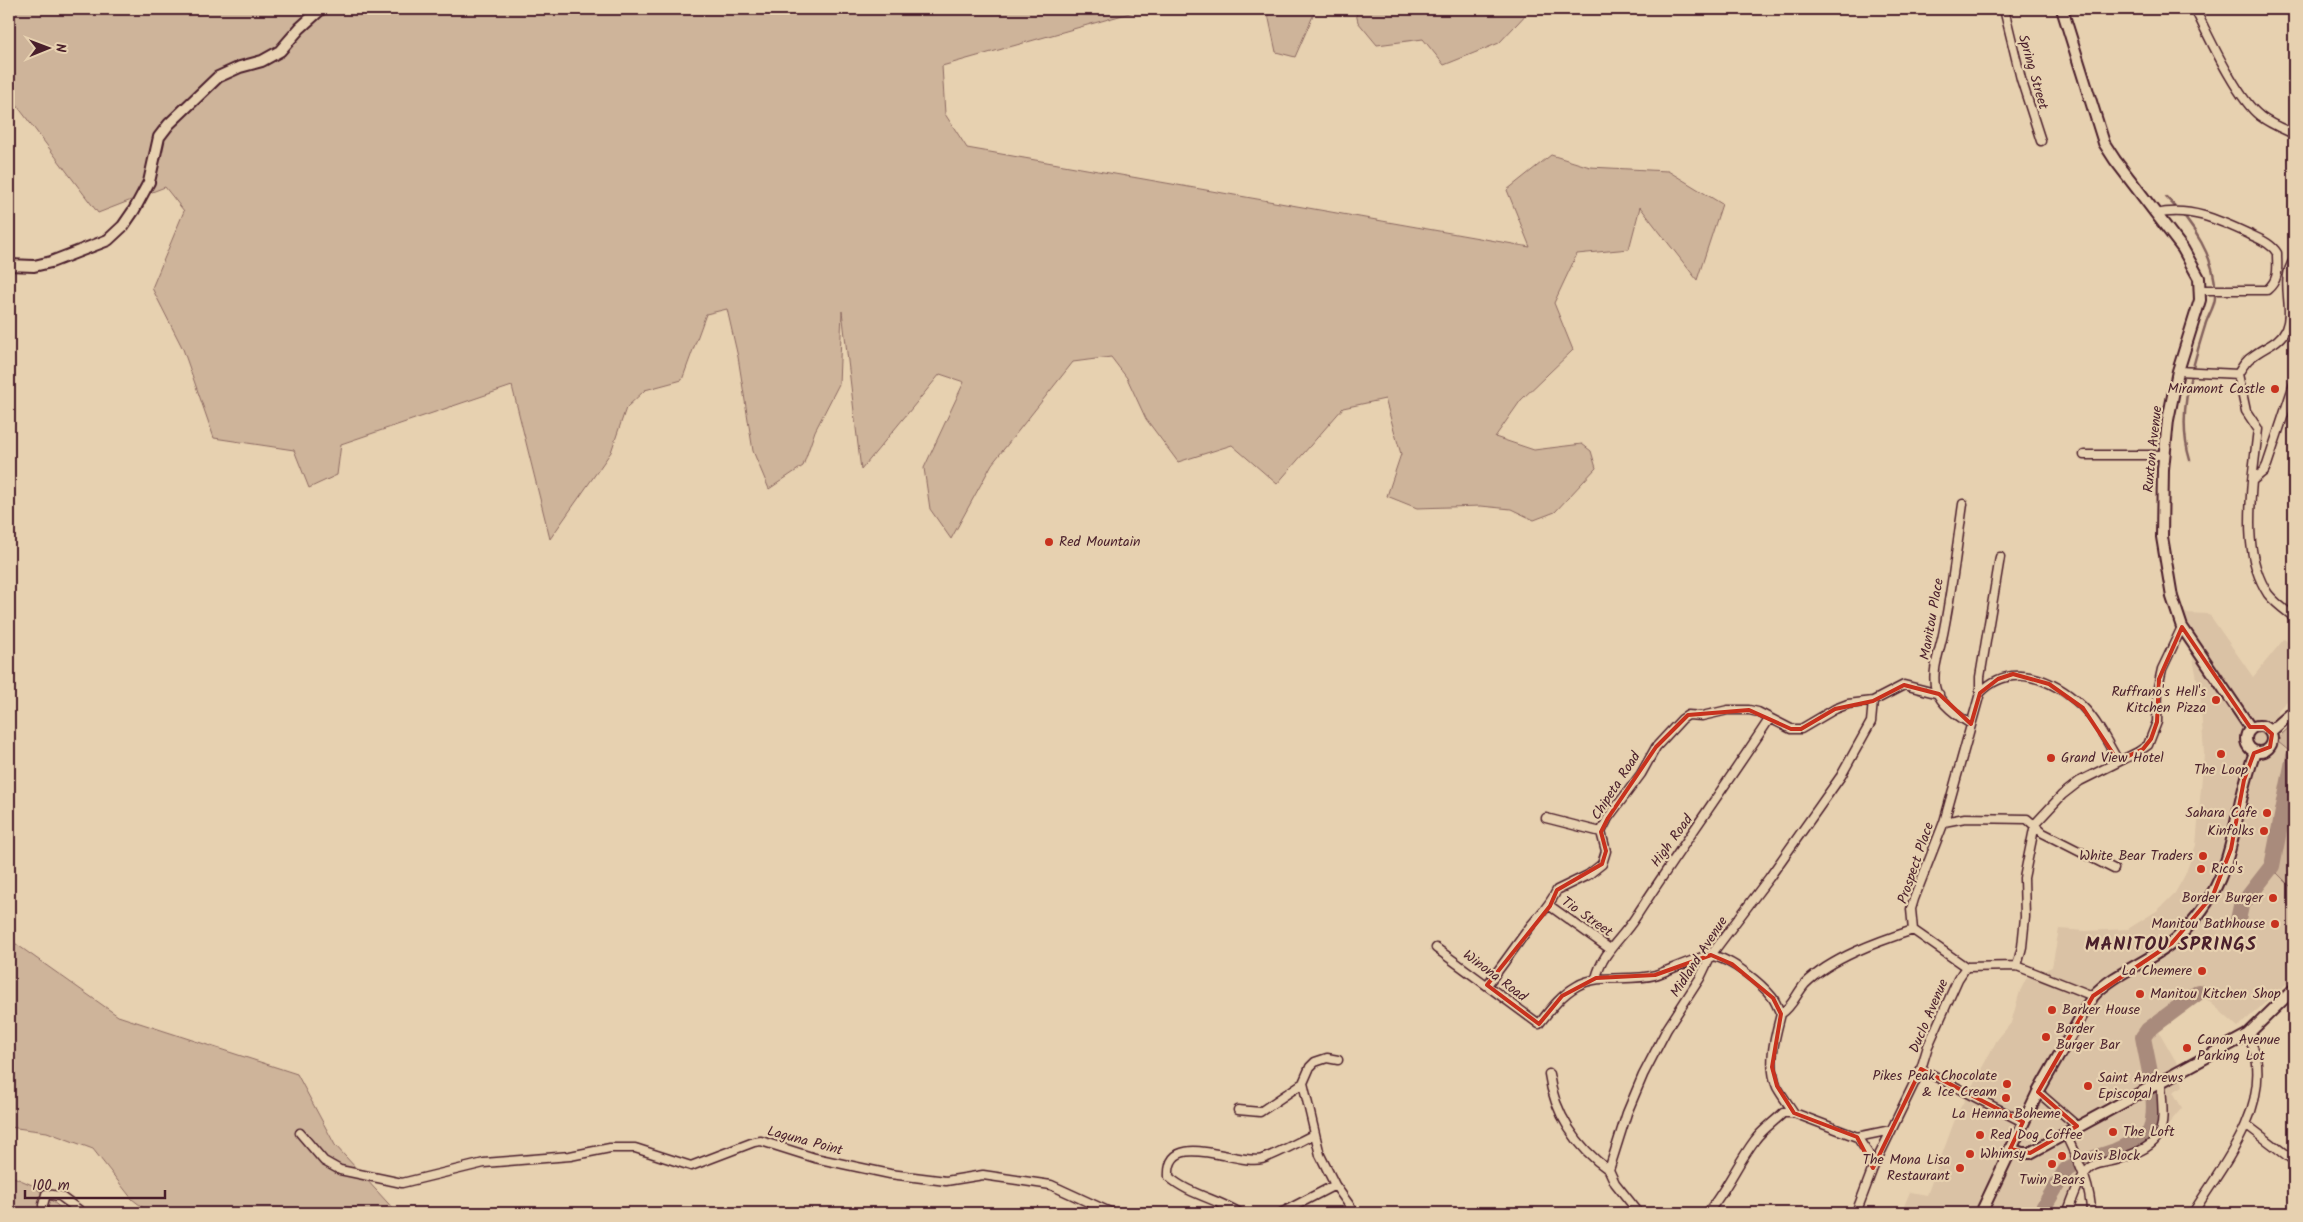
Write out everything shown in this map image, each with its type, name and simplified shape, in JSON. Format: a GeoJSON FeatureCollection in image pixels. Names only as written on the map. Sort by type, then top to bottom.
{"type":"FeatureCollection","features":[{"type":"Feature","properties":{"kind":"street"},"geometry":{"type":"LineString","coordinates":[[9,265],[34,266],[51,262],[108,240],[123,226],[134,210],[148,182],[159,137],[170,124],[218,77],[240,67],[262,61],[280,51],[300,28],[321,9]]}},
{"type":"Feature","properties":{"kind":"street","name":"Spring Street"},"geometry":{"type":"LineString","coordinates":[[2004,9],[2021,79],[2041,141]]}},
{"type":"Feature","properties":{"kind":"street"},"geometry":{"type":"LineString","coordinates":[[2062,9],[2104,143],[2115,160],[2189,258],[2205,290],[2267,290],[2275,282],[2278,276],[2277,253],[2274,248],[2219,220],[2177,211],[2156,214]]}},
{"type":"Feature","properties":{"kind":"street"},"geometry":{"type":"LineString","coordinates":[[2195,9],[2229,74],[2252,108],[2266,120],[2294,134]]}},
{"type":"Feature","properties":{"kind":"street"},"geometry":{"type":"LineString","coordinates":[[2294,260],[2288,271],[2289,316],[2285,331],[2270,346],[2246,362],[2238,374],[2246,411],[2258,429],[2248,520],[2256,568],[2268,594],[2294,616]]}},
{"type":"Feature","properties":{"kind":"street","name":"Ruxton Avenue"},"geometry":{"type":"LineString","coordinates":[[2205,290],[2197,309],[2164,455],[2162,537],[2172,597],[2182,627],[2251,728]]}},
{"type":"Feature","properties":{"kind":"street"},"geometry":{"type":"LineString","coordinates":[[2182,372],[2238,374]]}},
{"type":"Feature","properties":{"kind":"street"},"geometry":{"type":"LineString","coordinates":[[2252,481],[2268,465],[2294,384]]}},
{"type":"Feature","properties":{"kind":"street"},"geometry":{"type":"LineString","coordinates":[[2084,455],[2164,455]]}},
{"type":"Feature","properties":{"kind":"street","name":"Manitou Place"},"geometry":{"type":"LineString","coordinates":[[1939,694],[1936,686],[1936,663],[1944,631],[1963,504]]}},
{"type":"Feature","properties":{"kind":"street","name":"Prospect Place"},"geometry":{"type":"LineString","coordinates":[[1913,930],[1911,909],[1944,822],[1980,693],[1980,677],[2000,558]]}},
{"type":"Feature","properties":{"kind":"street"},"geometry":{"type":"LineString","coordinates":[[2017,966],[2022,947],[2025,917],[2024,878],[2035,824],[2062,795],[2080,781],[2143,749],[2151,739],[2157,722],[2159,679],[2167,655],[2182,627]]}},
{"type":"Feature","properties":{"kind":"street"},"geometry":{"type":"LineString","coordinates":[[1980,693],[1998,679],[2013,674],[2028,676],[2050,684],[2083,708],[2106,739],[2118,761]]}},
{"type":"Feature","properties":{"kind":"street"},"geometry":{"type":"LineString","coordinates":[[1770,718],[1791,729],[1800,729],[1835,709],[1848,704],[1874,701],[1904,685],[1939,694],[1959,717],[1971,724]]}},
{"type":"Feature","properties":{"kind":"street","name":"Midland Avenue"},"geometry":{"type":"LineString","coordinates":[[1609,1170],[1627,1112],[1643,1075],[1667,1029],[1700,978],[1711,955],[1769,878],[1841,776],[1871,722],[1874,701]]}},
{"type":"Feature","properties":{"kind":"street","name":"Chipeta Road"},"geometry":{"type":"LineString","coordinates":[[1487,985],[1530,927],[1550,906],[1557,890],[1588,875],[1602,864],[1606,851],[1601,832],[1608,818],[1641,774],[1656,747],[1671,729],[1688,715],[1702,716],[1739,709],[1758,712],[1770,718]]}},
{"type":"Feature","properties":{"kind":"street"},"geometry":{"type":"LineString","coordinates":[[2270,732],[2294,711]]}},
{"type":"Feature","properties":{"kind":"street","name":"High Road"},"geometry":{"type":"LineString","coordinates":[[1596,978],[1600,963],[1634,920],[1654,886],[1713,805],[1770,718]]}},
{"type":"Feature","properties":{"kind":"street"},"geometry":{"type":"LineString","coordinates":[[2260,726],[2270,732],[2273,738],[2270,747],[2263,752],[2255,752],[2249,748],[2246,740],[2251,728],[2260,726]]}},
{"type":"Feature","properties":{"kind":"street"},"geometry":{"type":"LineString","coordinates":[[1981,1213],[2022,1122],[2093,996],[2105,984],[2172,943],[2210,900],[2220,882],[2228,859],[2244,780],[2255,752]]}},
{"type":"Feature","properties":{"kind":"street"},"geometry":{"type":"LineString","coordinates":[[1944,822],[1965,818],[1997,817],[2027,820],[2035,824],[2043,833],[2114,869]]}},
{"type":"Feature","properties":{"kind":"street"},"geometry":{"type":"LineString","coordinates":[[1546,818],[1601,832]]}},
{"type":"Feature","properties":{"kind":"street","name":"Tio Street"},"geometry":{"type":"LineString","coordinates":[[1550,906],[1610,949]]}},
{"type":"Feature","properties":{"kind":"street"},"geometry":{"type":"LineString","coordinates":[[1781,1014],[1790,1008],[1805,985],[1823,971],[1881,941],[1913,930],[1966,967],[2017,966],[2093,996]]}},
{"type":"Feature","properties":{"kind":"street","name":"Winona Road"},"geometry":{"type":"LineString","coordinates":[[1436,948],[1539,1024],[1562,996],[1577,986],[1596,978]]}},
{"type":"Feature","properties":{"kind":"street"},"geometry":{"type":"LineString","coordinates":[[1596,978],[1612,980],[1655,975],[1711,955],[1728,961],[1773,998],[1781,1014],[1773,1050],[1772,1067],[1777,1086],[1794,1113]]}},
{"type":"Feature","properties":{"kind":"street","name":"Duclo Avenue"},"geometry":{"type":"LineString","coordinates":[[1856,1213],[1873,1168],[1921,1068],[1928,1046],[1958,979],[1966,967]]}},
{"type":"Feature","properties":{"kind":"street"},"geometry":{"type":"LineString","coordinates":[[2010,1149],[2022,1153],[2030,1153],[2247,1035],[2294,989]]}},
{"type":"Feature","properties":{"kind":"street"},"geometry":{"type":"LineString","coordinates":[[2193,1213],[2247,1125],[2258,1082],[2256,1054],[2247,1035]]}},
{"type":"Feature","properties":{"kind":"street"},"geometry":{"type":"LineString","coordinates":[[1238,1110],[1260,1112],[1303,1083],[1310,1067],[1316,1062],[1327,1058],[1338,1060]]}},
{"type":"Feature","properties":{"kind":"street"},"geometry":{"type":"LineString","coordinates":[[1921,1068],[2022,1122]]}},
{"type":"Feature","properties":{"kind":"street"},"geometry":{"type":"LineString","coordinates":[[1549,1074],[1551,1093],[1570,1131],[1593,1159],[1609,1170],[1615,1183],[1638,1213]]}},
{"type":"Feature","properties":{"kind":"street"},"geometry":{"type":"LineString","coordinates":[[1303,1083],[1320,1155],[1335,1185],[1355,1213]]}},
{"type":"Feature","properties":{"kind":"street"},"geometry":{"type":"LineString","coordinates":[[2068,1213],[2084,1175],[2093,1166],[2141,1151],[2159,1135],[2164,1119],[2158,1085]]}},
{"type":"Feature","properties":{"kind":"street"},"geometry":{"type":"LineString","coordinates":[[2038,1092],[2077,1126]]}},
{"type":"Feature","properties":{"kind":"street"},"geometry":{"type":"LineString","coordinates":[[1708,1213],[1722,1196],[1738,1165],[1756,1138],[1783,1114],[1794,1113],[1857,1138],[1868,1153],[1873,1168]]}},
{"type":"Feature","properties":{"kind":"street"},"geometry":{"type":"LineString","coordinates":[[2247,1125],[2294,1160]]}},
{"type":"Feature","properties":{"kind":"street"},"geometry":{"type":"LineString","coordinates":[[1857,1138],[1891,1130]]}},
{"type":"Feature","properties":{"kind":"street","name":"Laguna Point"},"geometry":{"type":"LineString","coordinates":[[300,1133],[324,1161],[340,1170],[402,1183],[484,1163],[570,1156],[610,1148],[635,1148],[691,1166],[761,1141],[815,1158],[890,1174],[946,1181],[983,1175],[1052,1186],[1112,1213]]}},
{"type":"Feature","properties":{"kind":"street"},"geometry":{"type":"LineString","coordinates":[[2065,1133],[2084,1175],[2091,1197],[2091,1213]]}},
{"type":"Feature","properties":{"kind":"street"},"geometry":{"type":"LineString","coordinates":[[1240,1213],[1226,1205],[1180,1187],[1169,1177],[1168,1166],[1174,1157],[1187,1150],[1261,1159],[1315,1134]]}},
{"type":"Feature","properties":{"kind":"street"},"geometry":{"type":"LineString","coordinates":[[1281,1213],[1335,1185]]}},
{"type":"Feature","properties":{"kind":"street"},"geometry":{"type":"LineString","coordinates":[[44,1213],[43,1205],[46,1194],[60,1196],[83,1213]]}},
{"type":"Feature","properties":{"kind":"highlighted area"},"geometry":{"type":"Polygon","coordinates":[[[2182,627],[2250,727],[2264,727],[2272,734],[2270,747],[2254,753],[2244,780],[2231,849],[2213,895],[2172,943],[2093,996],[2038,1092],[2077,1126],[2030,1153],[2010,1149],[2023,1122],[1921,1069],[1873,1168],[1857,1137],[1794,1113],[1777,1086],[1772,1067],[1781,1014],[1773,998],[1732,964],[1711,955],[1655,975],[1596,978],[1562,996],[1539,1024],[1487,985],[1550,906],[1557,890],[1602,864],[1606,851],[1601,832],[1608,818],[1656,747],[1688,715],[1749,710],[1791,729],[1801,729],[1835,709],[1873,701],[1904,685],[1939,694],[1971,724],[1980,693],[1998,679],[2013,674],[2049,684],[2083,708],[2118,761],[2143,749],[2151,739],[2157,722],[2159,679],[2182,627]]]}},
{"type":"Feature","properties":{"kind":"shaded area"},"geometry":{"type":"Polygon","coordinates":[[[9,9],[1144,9],[942,66],[945,114],[967,148],[1530,247],[1507,190],[1551,155],[1590,167],[1668,171],[1722,204],[1697,280],[1640,207],[1629,249],[1577,254],[1554,303],[1573,350],[1521,400],[1495,437],[1534,450],[1582,444],[1591,451],[1596,468],[1555,512],[1534,520],[1511,509],[1481,506],[1417,508],[1387,496],[1401,454],[1385,399],[1343,408],[1277,484],[1232,445],[1178,462],[1146,419],[1127,378],[1111,357],[1073,362],[992,464],[951,539],[930,509],[924,468],[964,382],[940,374],[861,470],[842,311],[839,384],[815,431],[803,466],[769,489],[753,451],[738,357],[727,309],[706,314],[682,380],[645,390],[626,408],[611,452],[550,539],[512,386],[341,444],[337,475],[309,488],[294,450],[214,438],[183,349],[152,288],[184,211],[165,187],[98,213],[9,95],[9,9]]]}},
{"type":"Feature","properties":{"kind":"shaded area"},"geometry":{"type":"Polygon","coordinates":[[[1273,9],[1316,9],[1295,57],[1276,52],[1268,14],[1273,9]]]}},
{"type":"Feature","properties":{"kind":"shaded area"},"geometry":{"type":"Polygon","coordinates":[[[1355,9],[1531,9],[1499,43],[1444,65],[1423,39],[1377,45],[1358,22],[1355,9]]]}},
{"type":"Feature","properties":{"kind":"shaded area"},"geometry":{"type":"Polygon","coordinates":[[[2184,613],[2209,614],[2253,677],[2284,639],[2294,647],[2294,694],[2278,710],[2280,745],[2293,756],[2272,872],[2280,874],[2294,889],[2294,977],[2238,1027],[2203,996],[2158,1030],[2178,1065],[2183,1086],[2173,1092],[2182,1108],[2154,1141],[2141,1151],[2093,1166],[2084,1175],[2067,1213],[1908,1213],[1904,1206],[1910,1192],[1927,1195],[1957,1114],[1997,1040],[2011,1023],[2020,991],[2026,979],[2052,967],[2059,929],[2086,931],[2128,929],[2158,910],[2175,893],[2185,875],[2196,845],[2204,754],[2200,694],[2184,613]]]}},
{"type":"Feature","properties":{"kind":"shaded area"},"geometry":{"type":"Polygon","coordinates":[[[2294,723],[2294,755],[2278,742],[2282,734],[2294,723]]]}},
{"type":"Feature","properties":{"kind":"shaded area"},"geometry":{"type":"Polygon","coordinates":[[[2294,769],[2294,890],[2275,871],[2294,769]]]}},
{"type":"Feature","properties":{"kind":"shaded area"},"geometry":{"type":"Polygon","coordinates":[[[9,939],[118,1016],[297,1074],[335,1145],[397,1213],[150,1213],[132,1199],[93,1149],[47,1132],[9,1127],[9,939]]]}},
{"type":"Feature","properties":{"kind":"shaded area"},"geometry":{"type":"Polygon","coordinates":[[[9,1175],[32,1185],[67,1213],[9,1213],[9,1175]]]}},
{"type":"Feature","properties":{"kind":"waterway"},"geometry":{"type":"LineString","coordinates":[[2166,197],[2185,218],[2201,242],[2208,256],[2215,283],[2214,304],[2200,342],[2187,392],[2185,426],[2190,460]]}},
{"type":"Feature","properties":{"kind":"waterway"},"geometry":{"type":"LineString","coordinates":[[2238,920],[2241,906],[2272,866],[2294,756]]}},
{"type":"Feature","properties":{"kind":"waterway"},"geometry":{"type":"LineString","coordinates":[[2040,1213],[2066,1170],[2079,1163],[2115,1151],[2143,1138],[2150,1132],[2154,1109],[2150,1072],[2143,1037],[2148,1030],[2199,992]]}},
{"type":"Feature","properties":{"kind":"place","name":"Miramont Castle"},"geometry":{"type":"Point","coordinates":[2275,389]}},
{"type":"Feature","properties":{"kind":"place","name":"Red Mountain"},"geometry":{"type":"Point","coordinates":[1049,542]}},
{"type":"Feature","properties":{"kind":"place","name":"Ruffrano's Hell's Kitchen Pizza"},"geometry":{"type":"Point","coordinates":[2216,700]}},
{"type":"Feature","properties":{"kind":"place","name":"The Loop"},"geometry":{"type":"Point","coordinates":[2221,754]}},
{"type":"Feature","properties":{"kind":"place","name":"Grand View Hotel"},"geometry":{"type":"Point","coordinates":[2051,758]}},
{"type":"Feature","properties":{"kind":"place","name":"Sahara Cafe"},"geometry":{"type":"Point","coordinates":[2267,813]}},
{"type":"Feature","properties":{"kind":"place","name":"Kinfolks"},"geometry":{"type":"Point","coordinates":[2264,831]}},
{"type":"Feature","properties":{"kind":"place","name":"White Bear Traders"},"geometry":{"type":"Point","coordinates":[2203,856]}},
{"type":"Feature","properties":{"kind":"place","name":"Rico's"},"geometry":{"type":"Point","coordinates":[2201,869]}},
{"type":"Feature","properties":{"kind":"place","name":"Border Burger"},"geometry":{"type":"Point","coordinates":[2273,898]}},
{"type":"Feature","properties":{"kind":"place","name":"Manitou Bathhouse"},"geometry":{"type":"Point","coordinates":[2275,924]}},
{"type":"Feature","properties":{"kind":"place","name":"La Chemere"},"geometry":{"type":"Point","coordinates":[2202,971]}},
{"type":"Feature","properties":{"kind":"place","name":"Manitou Kitchen Shop"},"geometry":{"type":"Point","coordinates":[2140,994]}},
{"type":"Feature","properties":{"kind":"place","name":"Barker House"},"geometry":{"type":"Point","coordinates":[2052,1010]}},
{"type":"Feature","properties":{"kind":"place","name":"Border Burger Bar"},"geometry":{"type":"Point","coordinates":[2046,1037]}},
{"type":"Feature","properties":{"kind":"place","name":"Canon Avenue Parking Lot"},"geometry":{"type":"Point","coordinates":[2187,1048]}},
{"type":"Feature","properties":{"kind":"place","name":"Pikes Peak Chocolate & Ice Cream"},"geometry":{"type":"Point","coordinates":[2007,1084]}},
{"type":"Feature","properties":{"kind":"place","name":"Saint Andrews Episcopal"},"geometry":{"type":"Point","coordinates":[2088,1086]}},
{"type":"Feature","properties":{"kind":"place","name":"La Henna Boheme"},"geometry":{"type":"Point","coordinates":[2006,1098]}},
{"type":"Feature","properties":{"kind":"place","name":"The Loft"},"geometry":{"type":"Point","coordinates":[2113,1132]}},
{"type":"Feature","properties":{"kind":"place","name":"Red Dog Coffee"},"geometry":{"type":"Point","coordinates":[1980,1135]}},
{"type":"Feature","properties":{"kind":"place","name":"Whimsy"},"geometry":{"type":"Point","coordinates":[1970,1154]}},
{"type":"Feature","properties":{"kind":"place","name":"Davis Block"},"geometry":{"type":"Point","coordinates":[2062,1156]}},
{"type":"Feature","properties":{"kind":"place","name":"Twin Bears"},"geometry":{"type":"Point","coordinates":[2052,1164]}},
{"type":"Feature","properties":{"kind":"place","name":"The Mona Lisa Restaurant"},"geometry":{"type":"Point","coordinates":[1960,1168]}},
{"type":"Feature","properties":{"kind":"district","name":"MANITOU SPRINGS"},"geometry":{"type":"Point","coordinates":[2171,945]}}]}
